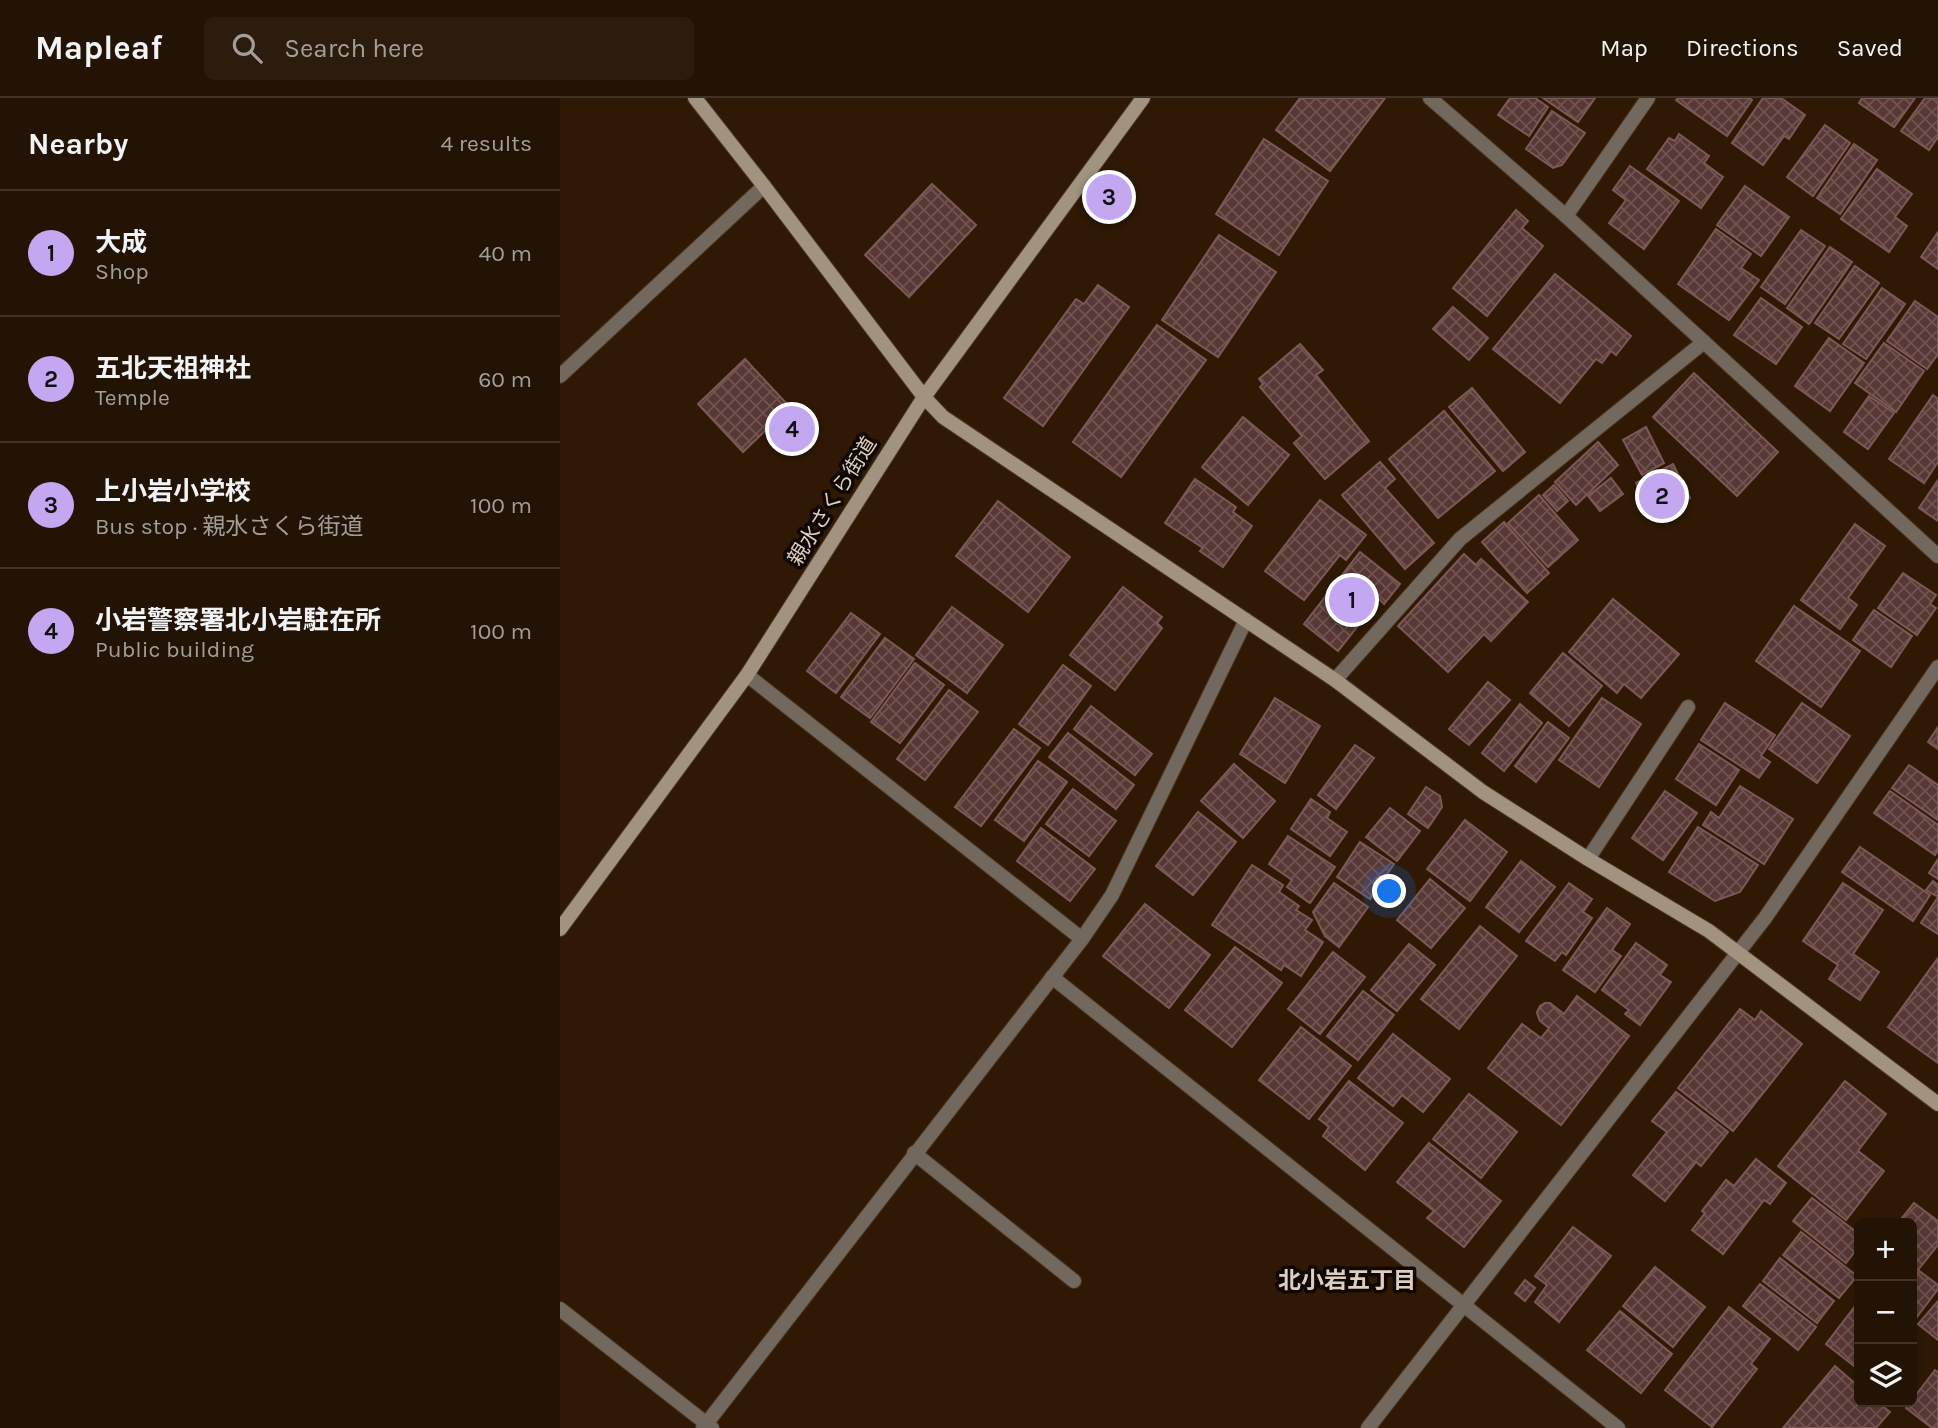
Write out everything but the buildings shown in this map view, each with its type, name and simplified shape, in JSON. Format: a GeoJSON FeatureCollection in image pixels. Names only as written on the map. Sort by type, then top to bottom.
{"type":"FeatureCollection","features":[{"type":"Feature","properties":{"kind":"street"},"geometry":{"type":"LineString","coordinates":[[695,98],[924,397],[943,416],[1335,680],[1483,792],[1709,931],[1938,1104]]}},
{"type":"Feature","properties":{"kind":"street","name":"親水さくら街道"},"geometry":{"type":"LineString","coordinates":[[560,929],[747,675],[924,397],[1143,98]]}},
{"type":"Feature","properties":{"kind":"street"},"geometry":{"type":"LineString","coordinates":[[1430,98],[1566,216],[1938,556]]}},
{"type":"Feature","properties":{"kind":"street"},"geometry":{"type":"LineString","coordinates":[[1566,216],[1648,98]]}},
{"type":"Feature","properties":{"kind":"street"},"geometry":{"type":"LineString","coordinates":[[560,376],[765,186]]}},
{"type":"Feature","properties":{"kind":"street"},"geometry":{"type":"LineString","coordinates":[[1335,680],[1460,539],[1704,342]]}},
{"type":"Feature","properties":{"kind":"street"},"geometry":{"type":"LineString","coordinates":[[560,1309],[707,1426],[914,1153],[1082,939],[1112,895],[1246,620]]}},
{"type":"Feature","properties":{"kind":"street"},"geometry":{"type":"LineString","coordinates":[[1368,1428],[1765,918],[1938,667]]}},
{"type":"Feature","properties":{"kind":"street"},"geometry":{"type":"LineString","coordinates":[[747,675],[1082,939]]}},
{"type":"Feature","properties":{"kind":"street"},"geometry":{"type":"LineString","coordinates":[[1588,859],[1688,707]]}},
{"type":"Feature","properties":{"kind":"street"},"geometry":{"type":"LineString","coordinates":[[1052,977],[1618,1428]]}},
{"type":"Feature","properties":{"kind":"street"},"geometry":{"type":"LineString","coordinates":[[914,1153],[1073,1281]]}},
{"type":"Feature","properties":{"kind":"place","name":"上小岩小学校"},"geometry":{"type":"Point","coordinates":[1109,197]}},
{"type":"Feature","properties":{"kind":"place","name":"小岩警察署北小岩駐在所"},"geometry":{"type":"Point","coordinates":[792,429]}},
{"type":"Feature","properties":{"kind":"place","name":"五北天祖神社"},"geometry":{"type":"Point","coordinates":[1662,496]}},
{"type":"Feature","properties":{"kind":"place","name":"大成"},"geometry":{"type":"Point","coordinates":[1352,600]}},
{"type":"Feature","properties":{"kind":"district","name":"北小岩五丁目"},"geometry":{"type":"Point","coordinates":[1347,1280]}}]}
